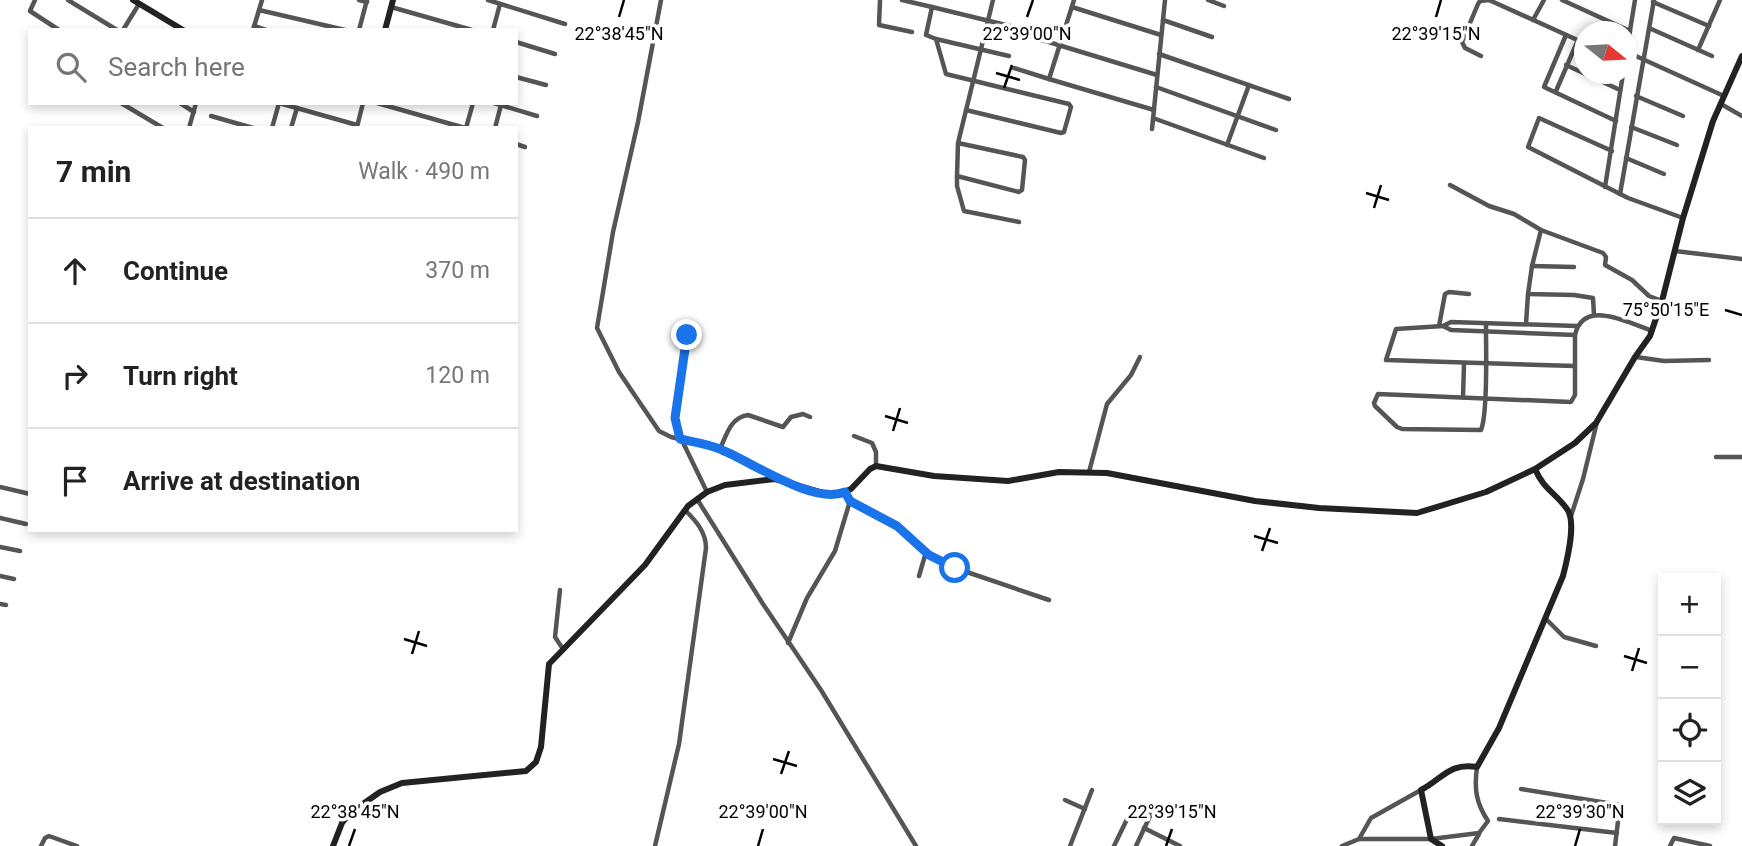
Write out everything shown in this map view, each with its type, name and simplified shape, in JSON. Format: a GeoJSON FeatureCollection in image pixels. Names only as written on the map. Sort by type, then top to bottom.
{"type":"FeatureCollection","features":[{"type":"Feature","properties":{"kind":"main road"},"geometry":{"type":"LineString","coordinates":[[136,2],[180,28]]}},
{"type":"Feature","properties":{"kind":"main road"},"geometry":{"type":"LineString","coordinates":[[386,28],[392,4]]}},
{"type":"Feature","properties":{"kind":"main road"},"geometry":{"type":"LineString","coordinates":[[333,846],[350,813],[380,792],[402,783],[526,771],[532,767],[541,747],[547,667],[645,565],[686,507],[707,492],[725,485],[775,479],[823,493],[839,494],[876,466],[934,476],[1008,481],[1045,473],[1107,473],[1255,501],[1319,508],[1417,513],[1486,492],[1535,469],[1575,443],[1597,421],[1651,334],[1683,218],[1721,104],[1742,56]]}},
{"type":"Feature","properties":{"kind":"main road"},"geometry":{"type":"LineString","coordinates":[[1442,846],[1431,839],[1421,790],[1445,771],[1461,767],[1478,768],[1499,728],[1563,576],[1568,556],[1571,516],[1567,508],[1541,484],[1535,469]]}},
{"type":"Feature","properties":{"kind":"street"},"geometry":{"type":"LineString","coordinates":[[35,0],[30,11],[56,28]]}},
{"type":"Feature","properties":{"kind":"street"},"geometry":{"type":"LineString","coordinates":[[68,0],[114,28]]}},
{"type":"Feature","properties":{"kind":"street"},"geometry":{"type":"LineString","coordinates":[[254,28],[262,0]]}},
{"type":"Feature","properties":{"kind":"street"},"geometry":{"type":"LineString","coordinates":[[359,0],[367,1],[360,28]]}},
{"type":"Feature","properties":{"kind":"street"},"geometry":{"type":"LineString","coordinates":[[488,0],[565,24]]}},
{"type":"Feature","properties":{"kind":"street"},"geometry":{"type":"LineString","coordinates":[[662,0],[613,232],[597,328],[619,372],[659,430],[666,435],[720,449],[775,479]]}},
{"type":"Feature","properties":{"kind":"street"},"geometry":{"type":"LineString","coordinates":[[880,0],[880,25],[912,32]]}},
{"type":"Feature","properties":{"kind":"street"},"geometry":{"type":"LineString","coordinates":[[902,0],[1014,27]]}},
{"type":"Feature","properties":{"kind":"street"},"geometry":{"type":"LineString","coordinates":[[993,0],[958,144],[957,186],[964,211],[1019,222]]}},
{"type":"Feature","properties":{"kind":"street"},"geometry":{"type":"LineString","coordinates":[[1049,79],[1074,0]]}},
{"type":"Feature","properties":{"kind":"street"},"geometry":{"type":"LineString","coordinates":[[1152,129],[1165,0]]}},
{"type":"Feature","properties":{"kind":"street"},"geometry":{"type":"LineString","coordinates":[[1208,0],[1224,6]]}},
{"type":"Feature","properties":{"kind":"street"},"geometry":{"type":"LineString","coordinates":[[1481,56],[1465,48],[1462,42],[1480,1],[1489,0],[1574,38]]}},
{"type":"Feature","properties":{"kind":"street"},"geometry":{"type":"LineString","coordinates":[[1533,20],[1544,0]]}},
{"type":"Feature","properties":{"kind":"street"},"geometry":{"type":"LineString","coordinates":[[1562,0],[1608,21]]}},
{"type":"Feature","properties":{"kind":"street"},"geometry":{"type":"LineString","coordinates":[[1631,21],[1634,0]]}},
{"type":"Feature","properties":{"kind":"street"},"geometry":{"type":"LineString","coordinates":[[1698,50],[1720,0]]}},
{"type":"Feature","properties":{"kind":"street"},"geometry":{"type":"LineString","coordinates":[[1620,194],[1653,1],[1709,26]]}},
{"type":"Feature","properties":{"kind":"street"},"geometry":{"type":"LineString","coordinates":[[124,28],[136,2]]}},
{"type":"Feature","properties":{"kind":"street"},"geometry":{"type":"LineString","coordinates":[[392,4],[466,28]]}},
{"type":"Feature","properties":{"kind":"street"},"geometry":{"type":"LineString","coordinates":[[494,28],[500,4]]}},
{"type":"Feature","properties":{"kind":"street"},"geometry":{"type":"LineString","coordinates":[[1072,7],[1161,35]]}},
{"type":"Feature","properties":{"kind":"street"},"geometry":{"type":"LineString","coordinates":[[932,8],[926,35],[1009,56]]}},
{"type":"Feature","properties":{"kind":"street"},"geometry":{"type":"LineString","coordinates":[[259,10],[336,28]]}},
{"type":"Feature","properties":{"kind":"street"},"geometry":{"type":"LineString","coordinates":[[1163,20],[1212,37]]}},
{"type":"Feature","properties":{"kind":"street"},"geometry":{"type":"LineString","coordinates":[[1649,28],[1712,56]]}},
{"type":"Feature","properties":{"kind":"street"},"geometry":{"type":"LineString","coordinates":[[1019,33],[1157,75]]}},
{"type":"Feature","properties":{"kind":"street"},"geometry":{"type":"LineString","coordinates":[[1566,35],[1544,87],[1616,121]]}},
{"type":"Feature","properties":{"kind":"street"},"geometry":{"type":"LineString","coordinates":[[936,39],[946,74],[1069,104],[1070,107],[1064,132],[1061,133],[966,110]]}},
{"type":"Feature","properties":{"kind":"street"},"geometry":{"type":"LineString","coordinates":[[518,43],[555,54]]}},
{"type":"Feature","properties":{"kind":"street"},"geometry":{"type":"LineString","coordinates":[[1556,92],[1574,48]]}},
{"type":"Feature","properties":{"kind":"street"},"geometry":{"type":"LineString","coordinates":[[1159,54],[1289,99]]}},
{"type":"Feature","properties":{"kind":"street"},"geometry":{"type":"LineString","coordinates":[[1637,57],[1724,96]]}},
{"type":"Feature","properties":{"kind":"street"},"geometry":{"type":"LineString","coordinates":[[1566,65],[1620,90]]}},
{"type":"Feature","properties":{"kind":"street"},"geometry":{"type":"LineString","coordinates":[[1014,68],[1154,110]]}},
{"type":"Feature","properties":{"kind":"street"},"geometry":{"type":"LineString","coordinates":[[518,78],[546,85]]}},
{"type":"Feature","properties":{"kind":"street"},"geometry":{"type":"LineString","coordinates":[[1605,187],[1621,84]]}},
{"type":"Feature","properties":{"kind":"street"},"geometry":{"type":"LineString","coordinates":[[1227,145],[1249,85]]}},
{"type":"Feature","properties":{"kind":"street"},"geometry":{"type":"LineString","coordinates":[[1156,87],[1276,130]]}},
{"type":"Feature","properties":{"kind":"street"},"geometry":{"type":"LineString","coordinates":[[1636,96],[1683,116]]}},
{"type":"Feature","properties":{"kind":"street"},"geometry":{"type":"LineString","coordinates":[[1721,104],[1742,116]]}},
{"type":"Feature","properties":{"kind":"street"},"geometry":{"type":"LineString","coordinates":[[124,105],[160,126]]}},
{"type":"Feature","properties":{"kind":"street"},"geometry":{"type":"LineString","coordinates":[[184,105],[194,111]]}},
{"type":"Feature","properties":{"kind":"street"},"geometry":{"type":"LineString","coordinates":[[190,126],[196,105]]}},
{"type":"Feature","properties":{"kind":"street"},"geometry":{"type":"LineString","coordinates":[[273,126],[278,105]]}},
{"type":"Feature","properties":{"kind":"street"},"geometry":{"type":"LineString","coordinates":[[286,105],[357,126],[362,105]]}},
{"type":"Feature","properties":{"kind":"street"},"geometry":{"type":"LineString","coordinates":[[384,105],[459,126]]}},
{"type":"Feature","properties":{"kind":"street"},"geometry":{"type":"LineString","coordinates":[[467,126],[472,105]]}},
{"type":"Feature","properties":{"kind":"street"},"geometry":{"type":"LineString","coordinates":[[496,126],[501,105],[537,116]]}},
{"type":"Feature","properties":{"kind":"street"},"geometry":{"type":"LineString","coordinates":[[292,126],[297,108]]}},
{"type":"Feature","properties":{"kind":"street"},"geometry":{"type":"LineString","coordinates":[[211,116],[246,126]]}},
{"type":"Feature","properties":{"kind":"street"},"geometry":{"type":"LineString","coordinates":[[1153,118],[1264,158]]}},
{"type":"Feature","properties":{"kind":"street"},"geometry":{"type":"LineString","coordinates":[[1612,151],[1539,118],[1528,147],[1620,194],[1683,218]]}},
{"type":"Feature","properties":{"kind":"street"},"geometry":{"type":"LineString","coordinates":[[1631,127],[1677,145]]}},
{"type":"Feature","properties":{"kind":"street"},"geometry":{"type":"LineString","coordinates":[[957,176],[1019,192],[1022,190],[1025,160],[1023,157],[958,144]]}},
{"type":"Feature","properties":{"kind":"street"},"geometry":{"type":"LineString","coordinates":[[518,145],[525,147]]}},
{"type":"Feature","properties":{"kind":"street"},"geometry":{"type":"LineString","coordinates":[[1626,158],[1664,174]]}},
{"type":"Feature","properties":{"kind":"street"},"geometry":{"type":"LineString","coordinates":[[1450,185],[1489,206],[1514,214],[1541,230],[1603,253],[1606,257],[1605,265],[1632,280],[1649,296],[1662,301]]}},
{"type":"Feature","properties":{"kind":"street"},"geometry":{"type":"LineString","coordinates":[[1525,324],[1532,266],[1541,230]]}},
{"type":"Feature","properties":{"kind":"street"},"geometry":{"type":"LineString","coordinates":[[1675,251],[1742,259]]}},
{"type":"Feature","properties":{"kind":"street"},"geometry":{"type":"LineString","coordinates":[[1532,266],[1574,267]]}},
{"type":"Feature","properties":{"kind":"street"},"geometry":{"type":"LineString","coordinates":[[1441,326],[1445,294],[1469,294]]}},
{"type":"Feature","properties":{"kind":"street"},"geometry":{"type":"LineString","coordinates":[[1528,295],[1574,295],[1593,298],[1594,315]]}},
{"type":"Feature","properties":{"kind":"street"},"geometry":{"type":"LineString","coordinates":[[1575,366],[1386,360],[1396,329],[1441,326],[1451,322],[1577,326],[1594,315],[1614,317],[1651,334]]}},
{"type":"Feature","properties":{"kind":"street"},"geometry":{"type":"LineString","coordinates":[[1486,323],[1484,398],[1484,424],[1479,432],[1399,428],[1375,406],[1378,394],[1463,397],[1484,398],[1571,402],[1574,396],[1577,326]]}},
{"type":"Feature","properties":{"kind":"street"},"geometry":{"type":"LineString","coordinates":[[1441,326],[1451,330],[1576,335]]}},
{"type":"Feature","properties":{"kind":"street"},"geometry":{"type":"LineString","coordinates":[[687,335],[675,418],[680,439],[707,492]]}},
{"type":"Feature","properties":{"kind":"street"},"geometry":{"type":"LineString","coordinates":[[1089,473],[1107,404],[1131,375],[1140,357]]}},
{"type":"Feature","properties":{"kind":"street"},"geometry":{"type":"LineString","coordinates":[[1635,357],[1709,360]]}},
{"type":"Feature","properties":{"kind":"street"},"geometry":{"type":"LineString","coordinates":[[1463,397],[1464,364]]}},
{"type":"Feature","properties":{"kind":"street"},"geometry":{"type":"LineString","coordinates":[[720,449],[732,424],[742,416],[748,415],[783,427],[790,417],[803,414],[810,417]]}},
{"type":"Feature","properties":{"kind":"street"},"geometry":{"type":"LineString","coordinates":[[1571,516],[1597,421]]}},
{"type":"Feature","properties":{"kind":"street"},"geometry":{"type":"LineString","coordinates":[[854,436],[872,443],[876,452],[876,466]]}},
{"type":"Feature","properties":{"kind":"street"},"geometry":{"type":"LineString","coordinates":[[1716,457],[1742,457]]}},
{"type":"Feature","properties":{"kind":"street"},"geometry":{"type":"LineString","coordinates":[[0,487],[28,494]]}},
{"type":"Feature","properties":{"kind":"street"},"geometry":{"type":"LineString","coordinates":[[845,492],[850,501],[897,526],[926,552],[955,568],[1049,600]]}},
{"type":"Feature","properties":{"kind":"street"},"geometry":{"type":"LineString","coordinates":[[697,499],[862,755],[916,846]]}},
{"type":"Feature","properties":{"kind":"street"},"geometry":{"type":"LineString","coordinates":[[788,643],[807,598],[835,551],[850,501]]}},
{"type":"Feature","properties":{"kind":"street"},"geometry":{"type":"LineString","coordinates":[[655,846],[678,744],[706,548],[702,530],[686,507]]}},
{"type":"Feature","properties":{"kind":"street"},"geometry":{"type":"LineString","coordinates":[[0,518],[26,524]]}},
{"type":"Feature","properties":{"kind":"street"},"geometry":{"type":"LineString","coordinates":[[0,547],[20,551]]}},
{"type":"Feature","properties":{"kind":"street"},"geometry":{"type":"LineString","coordinates":[[919,576],[926,552]]}},
{"type":"Feature","properties":{"kind":"street"},"geometry":{"type":"LineString","coordinates":[[0,576],[13,579]]}},
{"type":"Feature","properties":{"kind":"street"},"geometry":{"type":"LineString","coordinates":[[560,590],[555,637],[563,649]]}},
{"type":"Feature","properties":{"kind":"street"},"geometry":{"type":"LineString","coordinates":[[1544,618],[1564,637],[1596,646]]}},
{"type":"Feature","properties":{"kind":"street"},"geometry":{"type":"LineString","coordinates":[[1472,846],[1488,821],[1479,807],[1475,791],[1478,768]]}},
{"type":"Feature","properties":{"kind":"street"},"geometry":{"type":"LineString","coordinates":[[1521,789],[1619,805],[1615,846]]}},
{"type":"Feature","properties":{"kind":"street"},"geometry":{"type":"LineString","coordinates":[[1070,846],[1092,790]]}},
{"type":"Feature","properties":{"kind":"street"},"geometry":{"type":"LineString","coordinates":[[1359,839],[1371,818],[1421,790]]}},
{"type":"Feature","properties":{"kind":"street"},"geometry":{"type":"LineString","coordinates":[[1065,800],[1085,809]]}},
{"type":"Feature","properties":{"kind":"street"},"geometry":{"type":"LineString","coordinates":[[1114,846],[1131,811]]}},
{"type":"Feature","properties":{"kind":"street"},"geometry":{"type":"LineString","coordinates":[[1136,846],[1151,814]]}},
{"type":"Feature","properties":{"kind":"street"},"geometry":{"type":"LineString","coordinates":[[1499,819],[1616,833]]}},
{"type":"Feature","properties":{"kind":"street"},"geometry":{"type":"LineString","coordinates":[[1144,828],[1180,846]]}},
{"type":"Feature","properties":{"kind":"street"},"geometry":{"type":"LineString","coordinates":[[1342,846],[1359,839],[1431,839],[1479,834]]}},
{"type":"Feature","properties":{"kind":"street"},"geometry":{"type":"LineString","coordinates":[[41,846],[49,836],[78,846]]}},
{"type":"Feature","properties":{"kind":"street"},"geometry":{"type":"LineString","coordinates":[[1670,846],[1674,838],[1710,846]]}},
{"type":"Feature","properties":{"kind":"route"},"geometry":{"type":"LineString","coordinates":[[687,335],[675,418],[680,439],[720,449],[775,479],[832,495],[845,492],[850,501],[897,526],[929,555],[955,568]]}}]}
